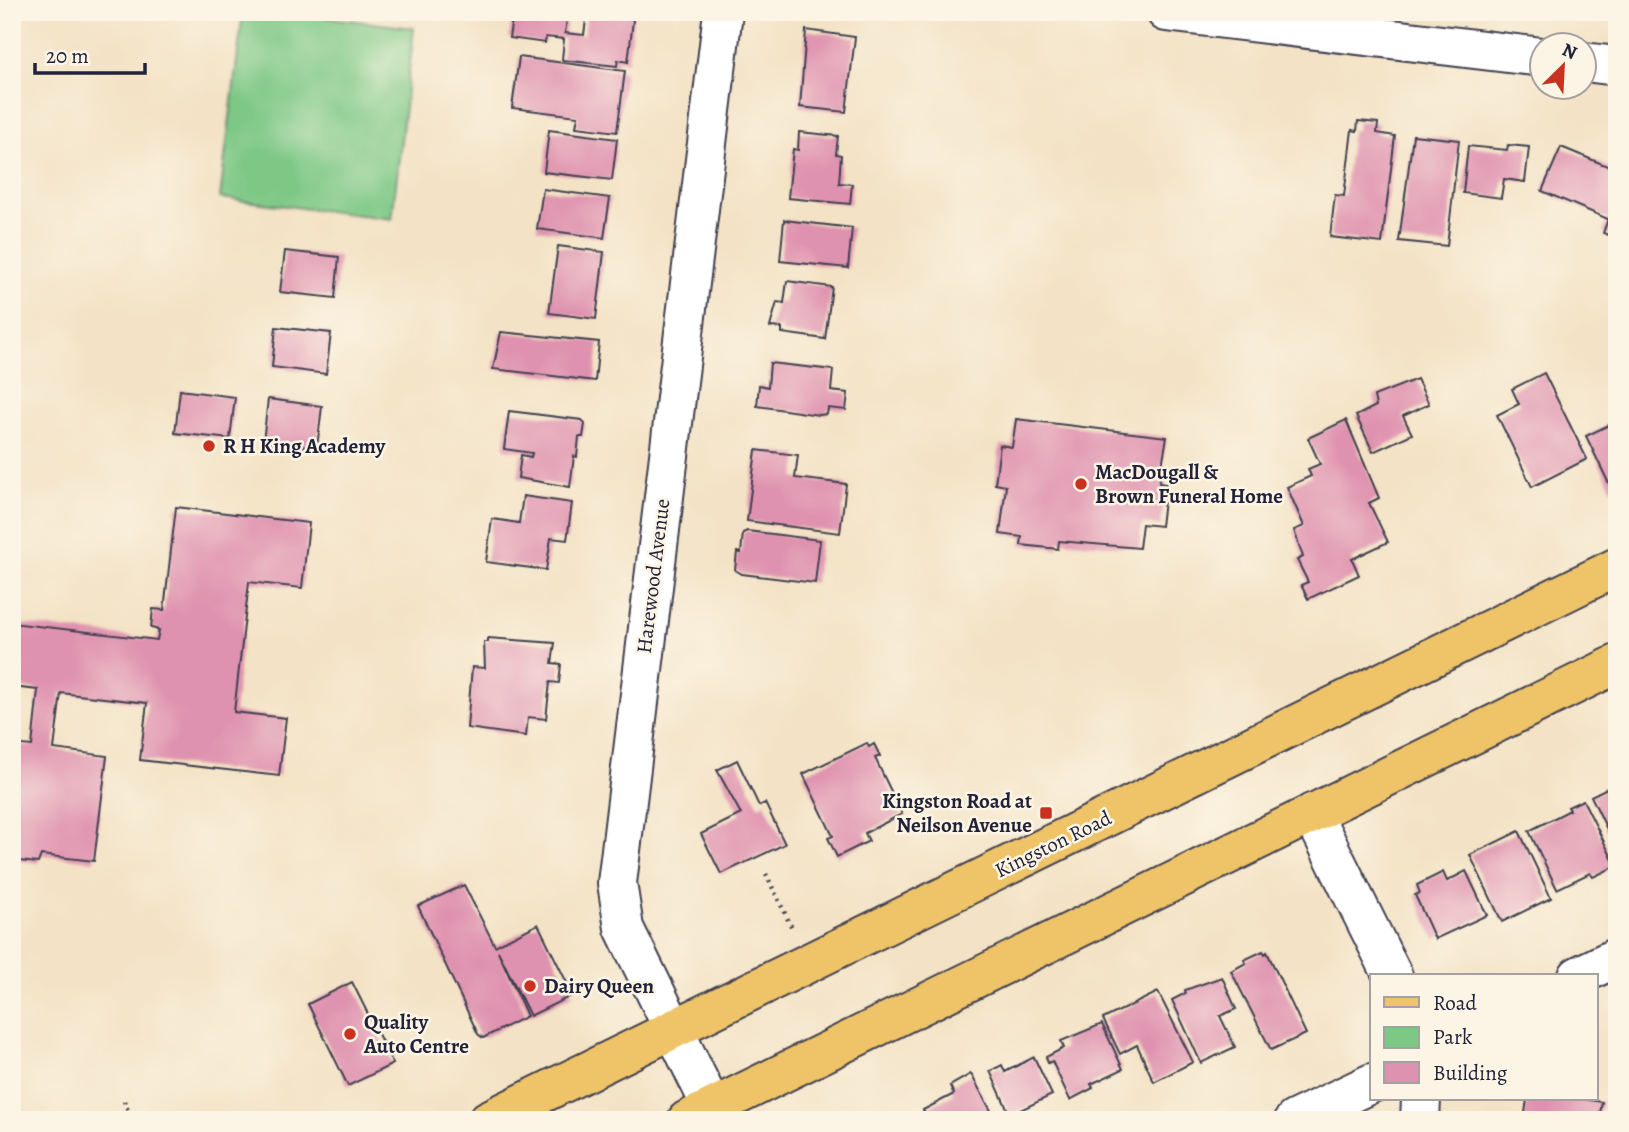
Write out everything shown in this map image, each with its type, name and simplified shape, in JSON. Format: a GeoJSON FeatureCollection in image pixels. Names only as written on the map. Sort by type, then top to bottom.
{"type":"FeatureCollection","features":[{"type":"Feature","properties":{"kind":"main road","name":"Kingston Road"},"geometry":{"type":"LineString","coordinates":[[488,1120],[1617,567]]}},
{"type":"Feature","properties":{"kind":"main road"},"geometry":{"type":"LineString","coordinates":[[706,1116],[1617,664]]}},
{"type":"Feature","properties":{"kind":"street","name":"Harewood Avenue"},"geometry":{"type":"LineString","coordinates":[[706,1116],[675,1029],[624,928],[617,883],[723,12]]}},
{"type":"Feature","properties":{"kind":"street"},"geometry":{"type":"LineString","coordinates":[[1166,12],[1528,55]]}},
{"type":"Feature","properties":{"kind":"street"},"geometry":{"type":"LineString","coordinates":[[1598,64],[1617,66]]}},
{"type":"Feature","properties":{"kind":"street"},"geometry":{"type":"LineString","coordinates":[[1312,813],[1392,974]]}},
{"type":"Feature","properties":{"kind":"street"},"geometry":{"type":"LineString","coordinates":[[1582,974],[1617,957]]}},
{"type":"Feature","properties":{"kind":"street"},"geometry":{"type":"LineString","coordinates":[[1294,1120],[1370,1084]]}},
{"type":"Feature","properties":{"kind":"street"},"geometry":{"type":"LineString","coordinates":[[1420,1120],[1421,1100]]}},
{"type":"Feature","properties":{"kind":"path"},"geometry":{"type":"LineString","coordinates":[[766,874],[792,928]]}},
{"type":"Feature","properties":{"kind":"path"},"geometry":{"type":"LineString","coordinates":[[124,1101],[132,1120]]}},
{"type":"Feature","properties":{"kind":"green space"},"geometry":{"type":"Polygon","coordinates":[[[243,12],[284,12],[414,28],[392,219],[220,198],[243,12]]]}},
{"type":"Feature","properties":{"kind":"building"},"geometry":{"type":"Polygon","coordinates":[[[513,12],[568,12],[565,33],[584,35],[587,12],[634,12],[628,62],[618,60],[617,66],[562,60],[564,39],[546,37],[545,43],[509,38],[513,12]]]}},
{"type":"Feature","properties":{"kind":"building"},"geometry":{"type":"Polygon","coordinates":[[[806,30],[855,37],[846,112],[800,107],[806,30]]]}},
{"type":"Feature","properties":{"kind":"building"},"geometry":{"type":"Polygon","coordinates":[[[519,57],[625,71],[617,132],[576,127],[578,116],[512,108],[519,57]]]}},
{"type":"Feature","properties":{"kind":"building"},"geometry":{"type":"Polygon","coordinates":[[[1358,121],[1378,123],[1377,133],[1395,136],[1382,243],[1330,237],[1335,195],[1344,196],[1352,130],[1357,131],[1358,121]]]}},
{"type":"Feature","properties":{"kind":"building"},"geometry":{"type":"Polygon","coordinates":[[[549,130],[617,139],[612,180],[544,172],[549,130]]]}},
{"type":"Feature","properties":{"kind":"building"},"geometry":{"type":"Polygon","coordinates":[[[799,132],[838,136],[836,154],[841,155],[839,183],[852,184],[850,204],[788,198],[793,149],[798,150],[799,132]]]}},
{"type":"Feature","properties":{"kind":"building"},"geometry":{"type":"Polygon","coordinates":[[[1413,135],[1459,140],[1447,246],[1399,241],[1413,135]]]}},
{"type":"Feature","properties":{"kind":"building"},"geometry":{"type":"Polygon","coordinates":[[[1508,145],[1529,147],[1525,182],[1504,179],[1501,198],[1463,193],[1468,146],[1507,150],[1508,145]]]}},
{"type":"Feature","properties":{"kind":"building"},"geometry":{"type":"Polygon","coordinates":[[[1561,147],[1617,170],[1617,238],[1603,233],[1608,219],[1542,191],[1561,147]]]}},
{"type":"Feature","properties":{"kind":"building"},"geometry":{"type":"Polygon","coordinates":[[[543,189],[610,198],[604,238],[537,229],[543,189]]]}},
{"type":"Feature","properties":{"kind":"building"},"geometry":{"type":"Polygon","coordinates":[[[784,220],[852,228],[848,268],[780,261],[784,220]]]}},
{"type":"Feature","properties":{"kind":"building"},"geometry":{"type":"Polygon","coordinates":[[[558,246],[604,252],[596,319],[549,313],[558,246]]]}},
{"type":"Feature","properties":{"kind":"building"},"geometry":{"type":"Polygon","coordinates":[[[285,251],[339,257],[335,298],[280,292],[285,251]]]}},
{"type":"Feature","properties":{"kind":"building"},"geometry":{"type":"Polygon","coordinates":[[[787,281],[832,287],[825,339],[782,333],[782,328],[770,327],[777,302],[784,303],[787,281]]]}},
{"type":"Feature","properties":{"kind":"building"},"geometry":{"type":"Polygon","coordinates":[[[276,327],[331,333],[326,374],[272,367],[276,327]]]}},
{"type":"Feature","properties":{"kind":"building"},"geometry":{"type":"Polygon","coordinates":[[[501,332],[599,342],[595,381],[493,369],[501,332]]]}},
{"type":"Feature","properties":{"kind":"building"},"geometry":{"type":"Polygon","coordinates":[[[770,363],[833,370],[831,391],[848,393],[846,410],[828,408],[827,414],[819,415],[757,406],[759,385],[768,387],[770,363]]]}},
{"type":"Feature","properties":{"kind":"building"},"geometry":{"type":"Polygon","coordinates":[[[1544,373],[1587,459],[1532,487],[1497,415],[1519,404],[1512,389],[1544,373]]]}},
{"type":"Feature","properties":{"kind":"building"},"geometry":{"type":"Polygon","coordinates":[[[1417,379],[1429,404],[1403,416],[1412,434],[1373,452],[1356,416],[1376,406],[1374,396],[1417,379]]]}},
{"type":"Feature","properties":{"kind":"building"},"geometry":{"type":"Polygon","coordinates":[[[180,390],[235,397],[230,439],[175,433],[180,390]]]}},
{"type":"Feature","properties":{"kind":"building"},"geometry":{"type":"Polygon","coordinates":[[[268,399],[322,406],[317,448],[263,442],[268,399]]]}},
{"type":"Feature","properties":{"kind":"building"},"geometry":{"type":"Polygon","coordinates":[[[509,411],[582,420],[585,424],[583,437],[579,437],[577,457],[574,456],[570,487],[518,478],[521,455],[531,457],[532,453],[504,449],[509,411]]]}},
{"type":"Feature","properties":{"kind":"building","name":"MacDougall & Brown Funeral Home"},"geometry":{"type":"Polygon","coordinates":[[[1016,419],[1167,437],[1159,483],[1166,484],[1161,526],[1142,524],[1139,548],[1059,541],[1058,549],[1021,545],[1022,537],[1000,534],[1006,486],[995,484],[1000,445],[1012,447],[1016,419]]]}},
{"type":"Feature","properties":{"kind":"building"},"geometry":{"type":"Polygon","coordinates":[[[1346,420],[1379,498],[1369,503],[1388,542],[1352,559],[1359,575],[1308,599],[1301,585],[1308,582],[1297,560],[1303,557],[1294,530],[1304,526],[1287,487],[1311,476],[1308,469],[1320,464],[1308,438],[1346,420]]]}},
{"type":"Feature","properties":{"kind":"building"},"geometry":{"type":"Polygon","coordinates":[[[1617,421],[1617,487],[1612,490],[1586,436],[1617,421]]]}},
{"type":"Feature","properties":{"kind":"building"},"geometry":{"type":"Polygon","coordinates":[[[756,450],[798,455],[795,478],[846,484],[840,533],[747,521],[756,450]]]}},
{"type":"Feature","properties":{"kind":"building"},"geometry":{"type":"Polygon","coordinates":[[[523,496],[572,503],[567,540],[551,538],[546,570],[486,562],[492,519],[519,523],[523,496]]]}},
{"type":"Feature","properties":{"kind":"building"},"geometry":{"type":"Polygon","coordinates":[[[176,507],[309,523],[302,588],[249,582],[234,712],[286,718],[279,776],[140,760],[147,703],[61,693],[54,749],[107,756],[94,861],[41,855],[38,863],[19,861],[18,854],[12,853],[12,744],[32,746],[38,690],[12,687],[12,623],[157,640],[159,630],[151,628],[153,609],[164,610],[176,507]]]}},
{"type":"Feature","properties":{"kind":"building"},"geometry":{"type":"Polygon","coordinates":[[[747,531],[820,540],[815,583],[742,574],[735,570],[737,552],[741,553],[743,533],[747,531]]]}},
{"type":"Feature","properties":{"kind":"building"},"geometry":{"type":"Polygon","coordinates":[[[488,638],[555,643],[552,663],[561,664],[559,683],[550,682],[546,719],[528,717],[526,736],[467,728],[472,667],[485,668],[484,642],[488,642],[488,638]]]}},
{"type":"Feature","properties":{"kind":"building"},"geometry":{"type":"Polygon","coordinates":[[[867,743],[869,747],[874,744],[880,756],[875,758],[902,814],[865,833],[869,841],[837,857],[828,838],[833,836],[803,774],[867,743]]]}},
{"type":"Feature","properties":{"kind":"building"},"geometry":{"type":"Polygon","coordinates":[[[737,760],[759,806],[765,803],[785,844],[721,874],[701,834],[741,814],[717,770],[737,760]]]}},
{"type":"Feature","properties":{"kind":"building"},"geometry":{"type":"Polygon","coordinates":[[[1617,783],[1617,850],[1591,796],[1617,783]]]}},
{"type":"Feature","properties":{"kind":"building"},"geometry":{"type":"Polygon","coordinates":[[[1583,800],[1616,866],[1593,877],[1590,873],[1557,889],[1529,831],[1570,810],[1568,807],[1583,800]]]}},
{"type":"Feature","properties":{"kind":"building"},"geometry":{"type":"Polygon","coordinates":[[[1519,831],[1551,898],[1502,922],[1470,855],[1519,831]]]}},
{"type":"Feature","properties":{"kind":"building"},"geometry":{"type":"Polygon","coordinates":[[[1466,871],[1487,915],[1435,939],[1415,895],[1420,893],[1417,885],[1443,872],[1447,881],[1466,871]]]}},
{"type":"Feature","properties":{"kind":"building"},"geometry":{"type":"Polygon","coordinates":[[[464,885],[495,946],[538,924],[573,995],[530,1016],[498,951],[527,1016],[483,1038],[478,1034],[418,906],[464,885]]]}},
{"type":"Feature","properties":{"kind":"building"},"geometry":{"type":"Polygon","coordinates":[[[1263,951],[1265,954],[1267,952],[1306,1034],[1271,1050],[1231,971],[1246,963],[1244,960],[1263,951]]]}},
{"type":"Feature","properties":{"kind":"building"},"geometry":{"type":"Polygon","coordinates":[[[1222,977],[1236,1009],[1220,1016],[1235,1047],[1201,1063],[1172,1000],[1186,993],[1185,990],[1222,977]]]}},
{"type":"Feature","properties":{"kind":"building","name":"Quality Auto Centre"},"geometry":{"type":"Polygon","coordinates":[[[352,982],[393,1064],[348,1086],[308,1004],[352,982]]]}},
{"type":"Feature","properties":{"kind":"building"},"geometry":{"type":"Polygon","coordinates":[[[1158,992],[1193,1062],[1154,1082],[1137,1045],[1120,1054],[1103,1019],[1158,992]]]}},
{"type":"Feature","properties":{"kind":"building"},"geometry":{"type":"Polygon","coordinates":[[[1102,1024],[1123,1069],[1091,1084],[1093,1088],[1070,1100],[1052,1061],[1048,1063],[1046,1057],[1064,1048],[1061,1041],[1102,1024]]]}},
{"type":"Feature","properties":{"kind":"building"},"geometry":{"type":"Polygon","coordinates":[[[1034,1057],[1052,1095],[1010,1115],[990,1071],[1002,1065],[1005,1072],[1034,1057]]]}},
{"type":"Feature","properties":{"kind":"building"},"geometry":{"type":"Polygon","coordinates":[[[971,1074],[996,1120],[928,1120],[923,1110],[954,1094],[950,1086],[971,1074]]]}},
{"type":"Feature","properties":{"kind":"building"},"geometry":{"type":"Polygon","coordinates":[[[1527,1100],[1602,1102],[1599,1120],[1524,1120],[1527,1100]]]}},
{"type":"Feature","properties":{"kind":"place","name":"R H King Academy"},"geometry":{"type":"Point","coordinates":[209,446]}},
{"type":"Feature","properties":{"kind":"place","name":"MacDougall & Brown Funeral Home"},"geometry":{"type":"Point","coordinates":[1081,484]}},
{"type":"Feature","properties":{"kind":"place","name":"Kingston Road at Neilson Avenue"},"geometry":{"type":"Point","coordinates":[1046,813]}},
{"type":"Feature","properties":{"kind":"place","name":"Dairy Queen"},"geometry":{"type":"Point","coordinates":[530,986]}},
{"type":"Feature","properties":{"kind":"place","name":"Quality Auto Centre"},"geometry":{"type":"Point","coordinates":[350,1034]}}]}
